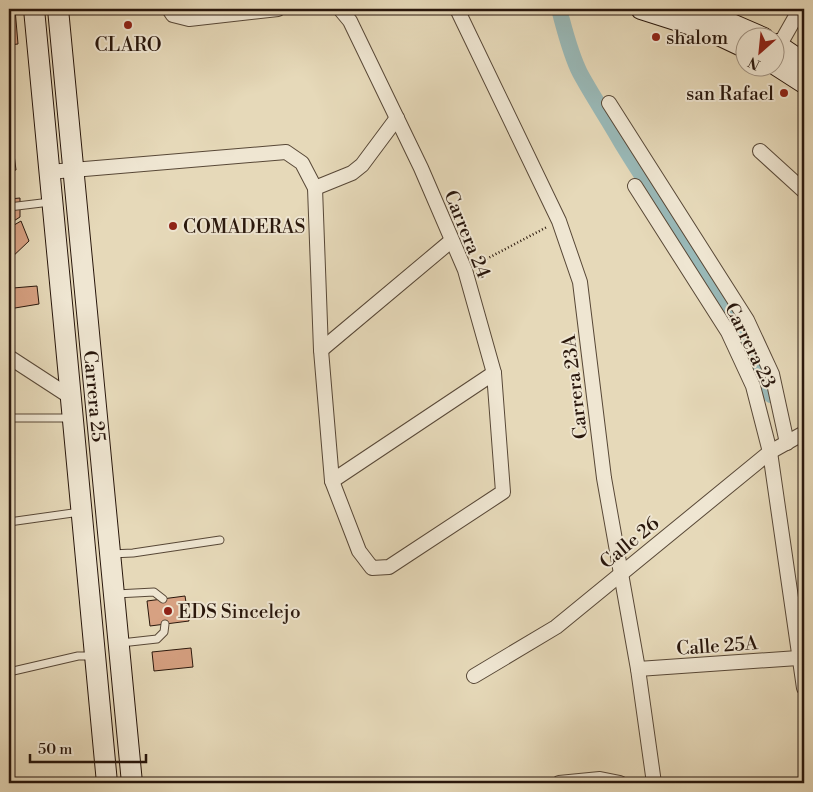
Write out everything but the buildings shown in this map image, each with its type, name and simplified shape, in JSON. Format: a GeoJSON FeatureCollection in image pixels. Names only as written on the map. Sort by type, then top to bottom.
{"type":"FeatureCollection","features":[{"type":"Feature","properties":{"kind":"main road","name":"Carrera 25"},"geometry":{"type":"LineString","coordinates":[[34,9],[51,202],[83,511],[107,783]]}},
{"type":"Feature","properties":{"kind":"main road","name":"Carrera 25"},"geometry":{"type":"LineString","coordinates":[[58,9],[132,783]]}},
{"type":"Feature","properties":{"kind":"main road"},"geometry":{"type":"LineString","coordinates":[[641,9],[710,31],[736,43]]}},
{"type":"Feature","properties":{"kind":"main road"},"geometry":{"type":"LineString","coordinates":[[697,9],[736,29]]}},
{"type":"Feature","properties":{"kind":"main road"},"geometry":{"type":"LineString","coordinates":[[786,54],[804,63]]}},
{"type":"Feature","properties":{"kind":"main road"},"geometry":{"type":"LineString","coordinates":[[786,63],[804,83]]}},
{"type":"Feature","properties":{"kind":"street"},"geometry":{"type":"LineString","coordinates":[[169,9],[173,15],[189,19],[278,9]]}},
{"type":"Feature","properties":{"kind":"street","name":"Carrera 24"},"geometry":{"type":"LineString","coordinates":[[332,481],[359,551],[372,568],[389,567],[503,492],[494,373],[465,270],[397,118],[350,21],[340,9]]}},
{"type":"Feature","properties":{"kind":"street","name":"Carrera 23A"},"geometry":{"type":"LineString","coordinates":[[457,9],[560,221],[580,282],[604,478],[638,670],[654,783]]}},
{"type":"Feature","properties":{"kind":"street"},"geometry":{"type":"LineString","coordinates":[[786,29],[800,9]]}},
{"type":"Feature","properties":{"kind":"street"},"geometry":{"type":"LineString","coordinates":[[609,103],[747,320],[772,374],[787,442]]}},
{"type":"Feature","properties":{"kind":"street"},"geometry":{"type":"LineString","coordinates":[[315,188],[352,173],[362,165],[397,118]]}},
{"type":"Feature","properties":{"kind":"street"},"geometry":{"type":"LineString","coordinates":[[760,151],[804,191]]}},
{"type":"Feature","properties":{"kind":"street"},"geometry":{"type":"LineString","coordinates":[[49,172],[286,152],[302,163],[315,188],[321,350],[332,481],[494,373]]}},
{"type":"Feature","properties":{"kind":"street","name":"Carrera 23"},"geometry":{"type":"LineString","coordinates":[[635,186],[728,332],[753,386],[770,452],[801,655],[804,688]]}},
{"type":"Feature","properties":{"kind":"street"},"geometry":{"type":"LineString","coordinates":[[321,350],[452,241]]}},
{"type":"Feature","properties":{"kind":"street"},"geometry":{"type":"LineString","coordinates":[[9,357],[73,408]]}},
{"type":"Feature","properties":{"kind":"street","name":"Calle 26"},"geometry":{"type":"LineString","coordinates":[[474,676],[556,627],[770,452],[804,433]]}},
{"type":"Feature","properties":{"kind":"street","name":"Calle 25A"},"geometry":{"type":"LineString","coordinates":[[638,670],[801,655]]}},
{"type":"Feature","properties":{"kind":"street"},"geometry":{"type":"LineString","coordinates":[[559,783],[600,779],[620,783]]}},
{"type":"Feature","properties":{"kind":"lane"},"geometry":{"type":"LineString","coordinates":[[9,207],[51,202]]}},
{"type":"Feature","properties":{"kind":"lane"},"geometry":{"type":"LineString","coordinates":[[9,418],[73,408]]}},
{"type":"Feature","properties":{"kind":"lane"},"geometry":{"type":"LineString","coordinates":[[9,522],[83,511]]}},
{"type":"Feature","properties":{"kind":"lane"},"geometry":{"type":"LineString","coordinates":[[111,554],[133,553],[220,540]]}},
{"type":"Feature","properties":{"kind":"lane"},"geometry":{"type":"LineString","coordinates":[[114,594],[154,592],[163,599]]}},
{"type":"Feature","properties":{"kind":"lane"},"geometry":{"type":"LineString","coordinates":[[118,643],[157,639],[164,632],[165,624]]}},
{"type":"Feature","properties":{"kind":"lane"},"geometry":{"type":"LineString","coordinates":[[9,672],[78,656],[96,656]]}},
{"type":"Feature","properties":{"kind":"path"},"geometry":{"type":"LineString","coordinates":[[465,270],[560,221]]}},
{"type":"Feature","properties":{"kind":"waterway"},"geometry":{"type":"LineString","coordinates":[[559,9],[580,73],[621,142],[739,329],[771,395]]}},
{"type":"Feature","properties":{"kind":"place","name":"CLARO"},"geometry":{"type":"Point","coordinates":[128,25]}},
{"type":"Feature","properties":{"kind":"place","name":"shalom"},"geometry":{"type":"Point","coordinates":[656,37]}},
{"type":"Feature","properties":{"kind":"place","name":"san Rafael"},"geometry":{"type":"Point","coordinates":[784,93]}},
{"type":"Feature","properties":{"kind":"place","name":"COMADERAS"},"geometry":{"type":"Point","coordinates":[173,226]}},
{"type":"Feature","properties":{"kind":"place","name":"EDS Sincelejo"},"geometry":{"type":"Point","coordinates":[168,611]}}]}
